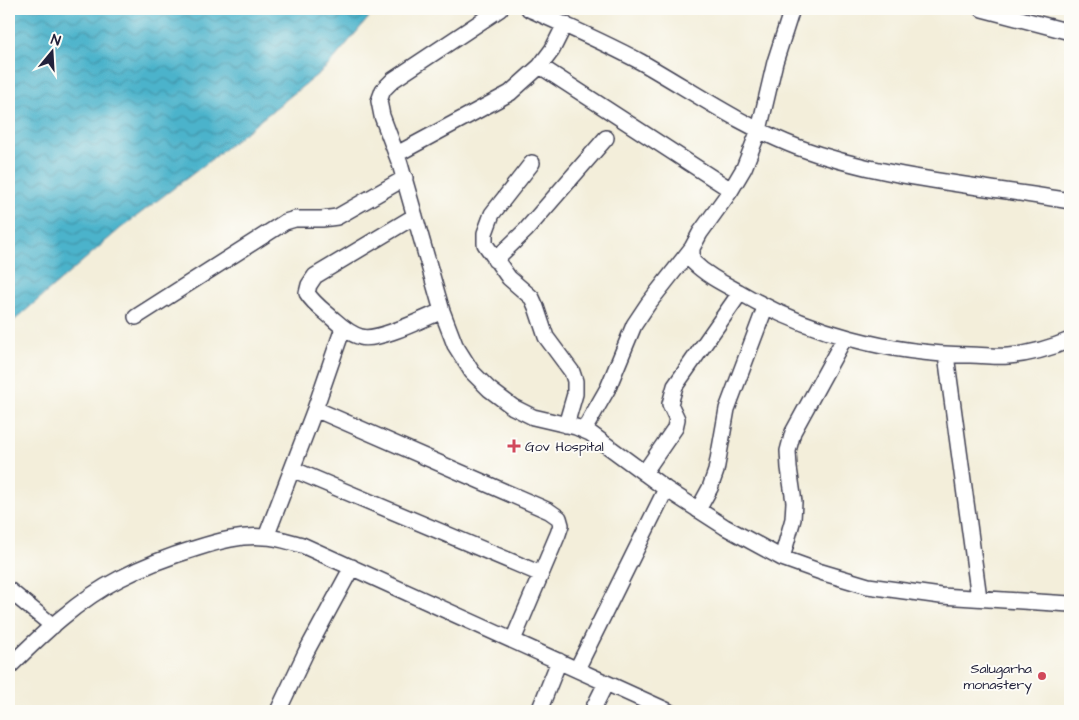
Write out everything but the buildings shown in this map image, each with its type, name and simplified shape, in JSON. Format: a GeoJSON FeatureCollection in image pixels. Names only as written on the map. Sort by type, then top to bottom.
{"type":"FeatureCollection","features":[{"type":"Feature","properties":{"kind":"street"},"geometry":{"type":"LineString","coordinates":[[500,9],[393,80],[383,90],[379,101],[382,116],[405,178],[442,311],[455,345],[472,372],[489,389],[513,407],[534,417],[590,433],[698,510],[753,544],[782,558],[868,586],[941,596],[1068,600]]}},
{"type":"Feature","properties":{"kind":"street"},"geometry":{"type":"LineString","coordinates":[[529,9],[601,40],[759,130],[796,146],[877,170],[1070,201]]}},
{"type":"Feature","properties":{"kind":"street"},"geometry":{"type":"LineString","coordinates":[[584,430],[608,388],[634,324],[692,248],[700,233],[732,190],[744,168],[759,130],[775,62],[792,9]]}},
{"type":"Feature","properties":{"kind":"street"},"geometry":{"type":"LineString","coordinates":[[982,9],[1070,32]]}},
{"type":"Feature","properties":{"kind":"street"},"geometry":{"type":"LineString","coordinates":[[397,154],[496,102],[515,89],[540,66],[552,50],[565,24]]}},
{"type":"Feature","properties":{"kind":"street"},"geometry":{"type":"LineString","coordinates":[[540,66],[732,190]]}},
{"type":"Feature","properties":{"kind":"street"},"geometry":{"type":"LineString","coordinates":[[496,260],[526,230],[606,138]]}},
{"type":"Feature","properties":{"kind":"street"},"geometry":{"type":"LineString","coordinates":[[532,163],[492,214],[484,234],[485,244],[508,278],[532,298],[546,337],[572,372],[576,381],[575,394],[566,425]]}},
{"type":"Feature","properties":{"kind":"street"},"geometry":{"type":"LineString","coordinates":[[136,317],[285,222],[295,218],[322,219],[337,217],[405,178]]}},
{"type":"Feature","properties":{"kind":"street"},"geometry":{"type":"LineString","coordinates":[[415,216],[315,276],[309,285],[307,293],[311,300],[343,328],[361,337],[371,338],[382,335],[442,311]]}},
{"type":"Feature","properties":{"kind":"street"},"geometry":{"type":"LineString","coordinates":[[692,248],[692,261],[703,272],[765,308],[803,324],[845,337],[897,349],[946,355],[1008,356],[1055,347],[1070,340]]}},
{"type":"Feature","properties":{"kind":"street"},"geometry":{"type":"LineString","coordinates":[[644,473],[675,428],[677,419],[670,404],[675,386],[740,293]]}},
{"type":"Feature","properties":{"kind":"street"},"geometry":{"type":"LineString","coordinates":[[698,510],[710,488],[716,471],[727,409],[765,308]]}},
{"type":"Feature","properties":{"kind":"street"},"geometry":{"type":"LineString","coordinates":[[266,537],[315,409],[343,328]]}},
{"type":"Feature","properties":{"kind":"street"},"geometry":{"type":"LineString","coordinates":[[782,558],[793,519],[794,502],[788,451],[793,432],[845,337]]}},
{"type":"Feature","properties":{"kind":"street"},"geometry":{"type":"LineString","coordinates":[[946,355],[979,598]]}},
{"type":"Feature","properties":{"kind":"street"},"geometry":{"type":"LineString","coordinates":[[315,409],[549,511],[559,518],[561,525],[513,640]]}},
{"type":"Feature","properties":{"kind":"street"},"geometry":{"type":"LineString","coordinates":[[292,470],[541,574]]}},
{"type":"Feature","properties":{"kind":"street"},"geometry":{"type":"LineString","coordinates":[[577,669],[666,489]]}},
{"type":"Feature","properties":{"kind":"street"},"geometry":{"type":"LineString","coordinates":[[9,667],[53,626],[88,599],[118,580],[149,564],[222,540],[248,536],[266,537],[302,545],[577,669],[606,683],[645,707],[668,711]]}},
{"type":"Feature","properties":{"kind":"street"},"geometry":{"type":"LineString","coordinates":[[278,711],[306,652],[352,567]]}},
{"type":"Feature","properties":{"kind":"street"},"geometry":{"type":"LineString","coordinates":[[9,590],[53,626]]}},
{"type":"Feature","properties":{"kind":"street"},"geometry":{"type":"LineString","coordinates":[[539,711],[559,661]]}},
{"type":"Feature","properties":{"kind":"street"},"geometry":{"type":"LineString","coordinates":[[592,711],[606,683]]}},
{"type":"Feature","properties":{"kind":"water"},"geometry":{"type":"Polygon","coordinates":[[[9,9],[376,9],[328,66],[207,163],[121,228],[9,325],[9,9]]]}},
{"type":"Feature","properties":{"kind":"place","name":"Gov Hospital"},"geometry":{"type":"Point","coordinates":[514,446]}},
{"type":"Feature","properties":{"kind":"place","name":"Salugarha monastery"},"geometry":{"type":"Point","coordinates":[1042,676]}}]}
